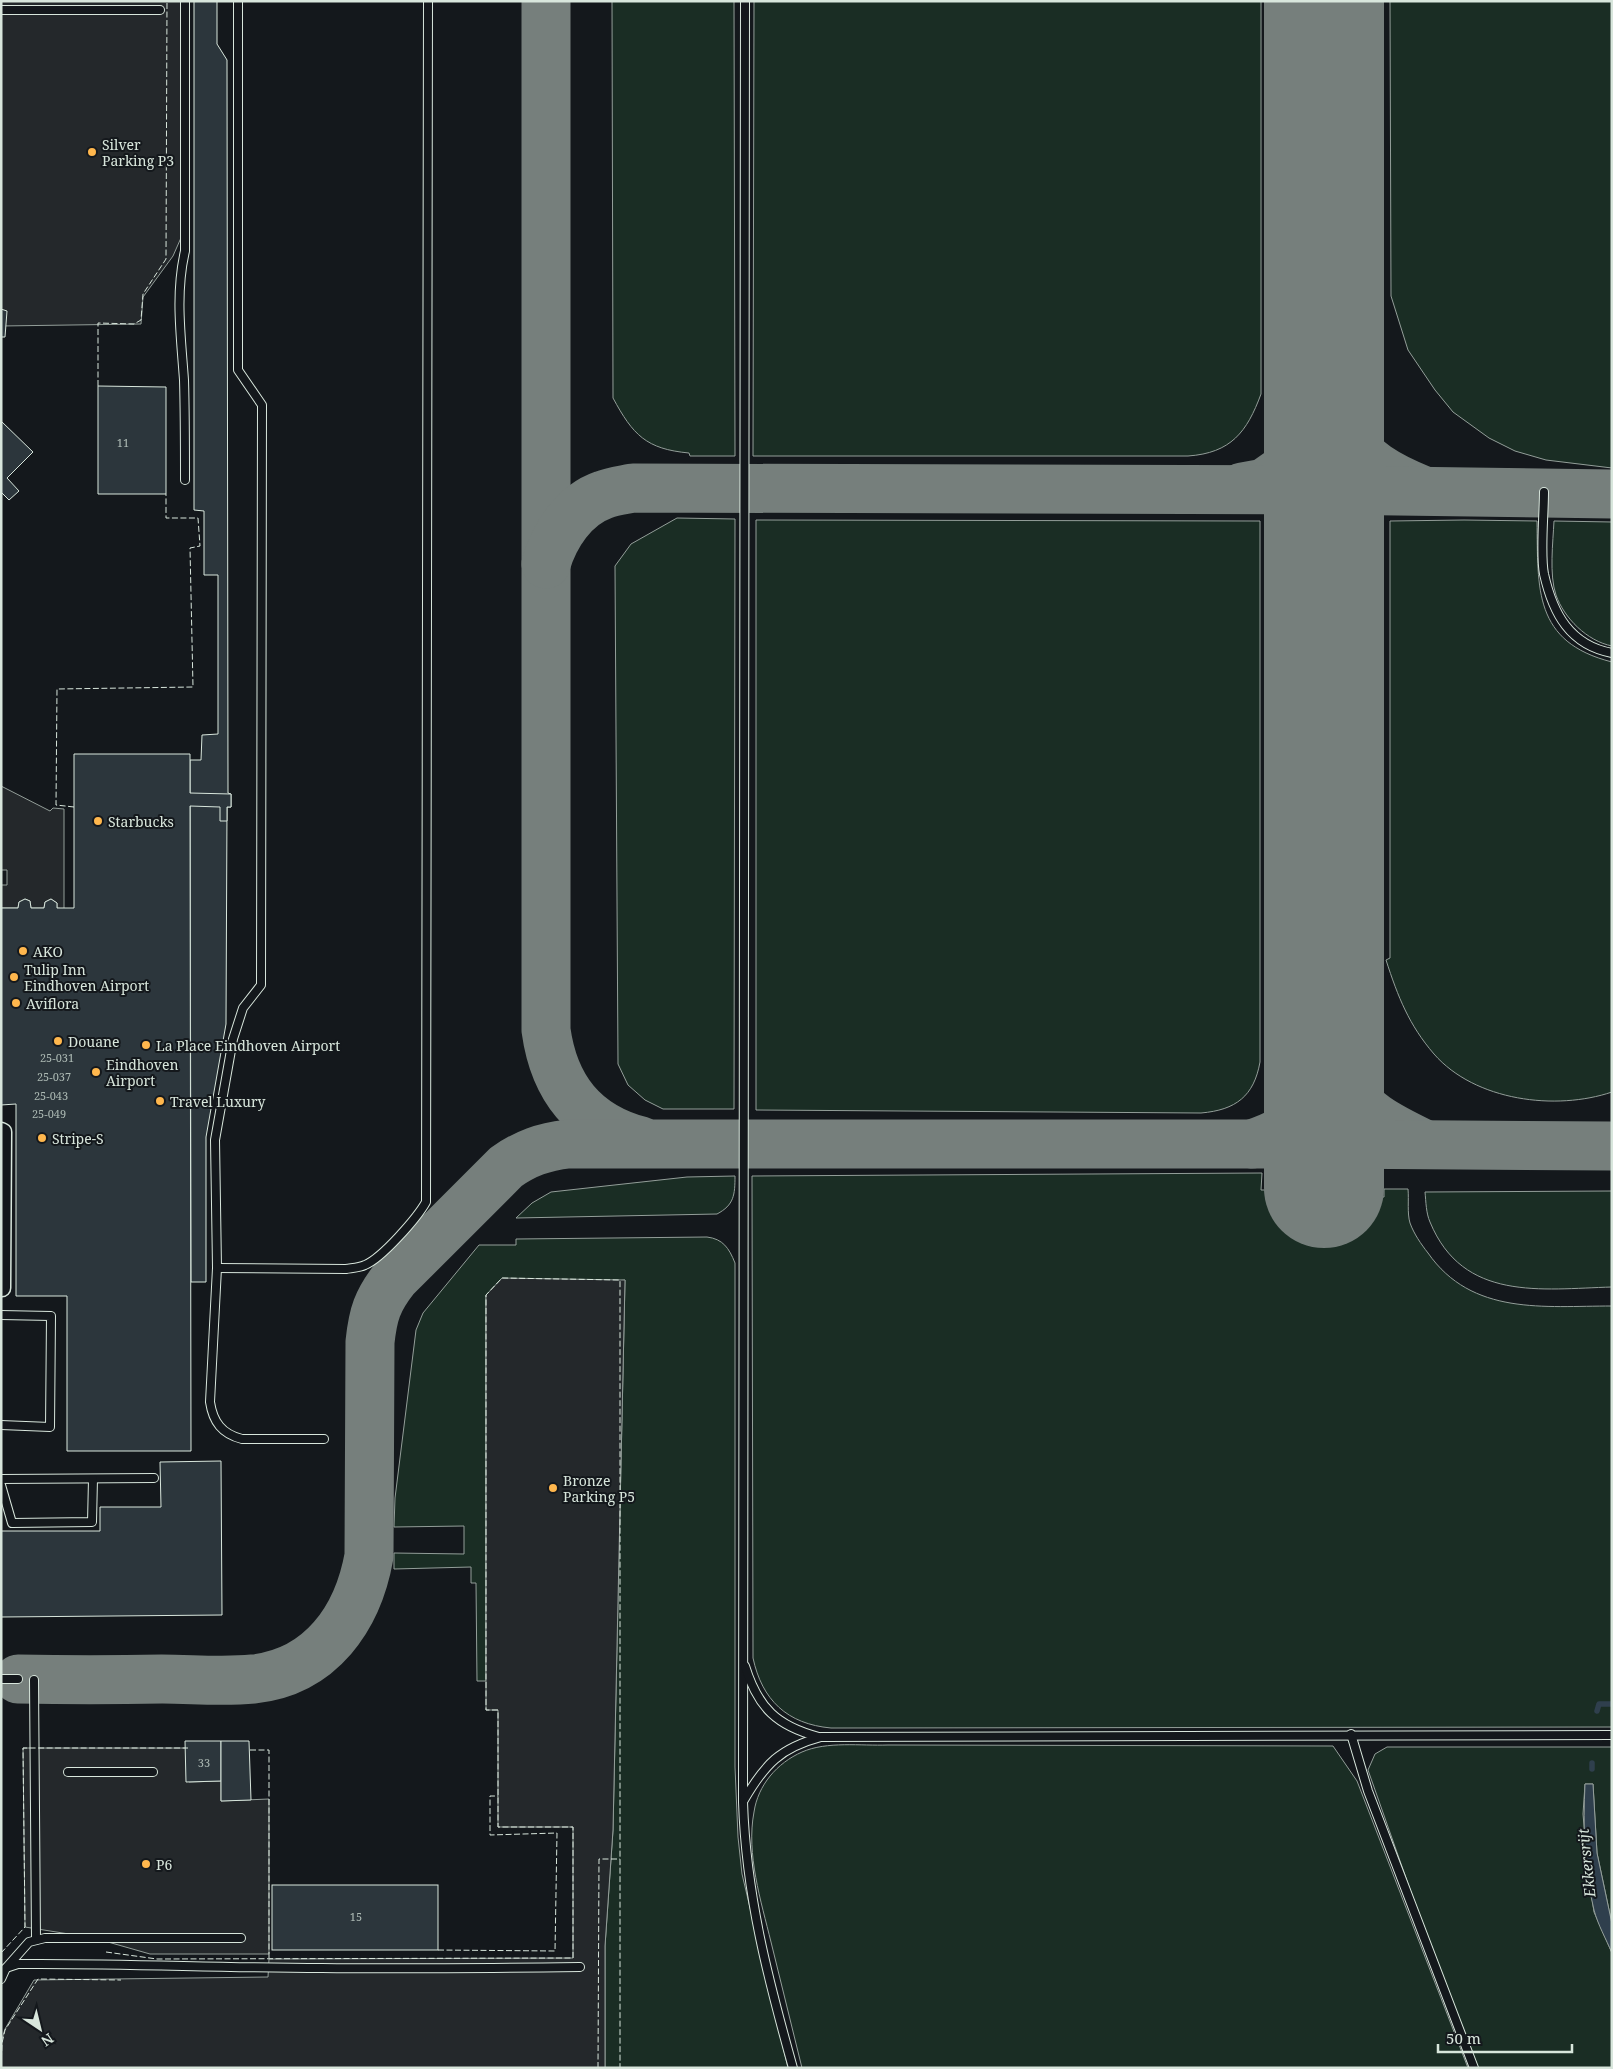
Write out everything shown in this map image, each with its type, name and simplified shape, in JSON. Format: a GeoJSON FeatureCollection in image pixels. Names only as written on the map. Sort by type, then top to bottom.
{"type":"FeatureCollection","features":[{"type":"Feature","properties":{"kind":"street"},"geometry":{"type":"LineString","coordinates":[[1,1131],[3,1132],[2,1288]]}},
{"type":"Feature","properties":{"kind":"lane"},"geometry":{"type":"LineString","coordinates":[[185,1],[185,251],[180,270],[179,311],[184,382],[185,480]]}},
{"type":"Feature","properties":{"kind":"lane"},"geometry":{"type":"LineString","coordinates":[[238,1],[238,370],[262,405],[261,985],[242,1008],[233,1039],[215,1140],[217,1268],[210,1402],[212,1416],[223,1431],[242,1439],[324,1439]]}},
{"type":"Feature","properties":{"kind":"lane"},"geometry":{"type":"LineString","coordinates":[[217,1268],[346,1269],[365,1265],[379,1255],[419,1215],[426,1202],[428,1]]}},
{"type":"Feature","properties":{"kind":"lane"},"geometry":{"type":"LineString","coordinates":[[745,1],[743,1802],[745,1840],[755,1920],[793,2068]]}},
{"type":"Feature","properties":{"kind":"lane"},"geometry":{"type":"LineString","coordinates":[[1,10],[160,10]]}},
{"type":"Feature","properties":{"kind":"lane"},"geometry":{"type":"LineString","coordinates":[[1544,492],[1544,572],[1553,602],[1572,636],[1594,650],[1612,653]]}},
{"type":"Feature","properties":{"kind":"lane"},"geometry":{"type":"LineString","coordinates":[[1,1315],[51,1316],[50,1427],[1,1425]]}},
{"type":"Feature","properties":{"kind":"lane"},"geometry":{"type":"LineString","coordinates":[[1,1479],[154,1478]]}},
{"type":"Feature","properties":{"kind":"lane"},"geometry":{"type":"LineString","coordinates":[[1,1485],[12,1523],[92,1522],[93,1479]]}},
{"type":"Feature","properties":{"kind":"lane"},"geometry":{"type":"LineString","coordinates":[[743,1659],[752,1689],[771,1714],[795,1731],[821,1737],[1612,1734]]}},
{"type":"Feature","properties":{"kind":"lane"},"geometry":{"type":"LineString","coordinates":[[1,1679],[18,1679]]}},
{"type":"Feature","properties":{"kind":"lane"},"geometry":{"type":"LineString","coordinates":[[34,1680],[36,1940]]}},
{"type":"Feature","properties":{"kind":"lane"},"geometry":{"type":"LineString","coordinates":[[1351,1734],[1368,1791],[1474,2068]]}},
{"type":"Feature","properties":{"kind":"lane"},"geometry":{"type":"LineString","coordinates":[[743,1802],[757,1778],[777,1756],[798,1743],[821,1737]]}},
{"type":"Feature","properties":{"kind":"lane"},"geometry":{"type":"LineString","coordinates":[[68,1772],[153,1772]]}},
{"type":"Feature","properties":{"kind":"lane"},"geometry":{"type":"LineString","coordinates":[[1,1979],[6,1968],[29,1942],[36,1940],[54,1938],[241,1938]]}},
{"type":"Feature","properties":{"kind":"lane"},"geometry":{"type":"LineString","coordinates":[[6,1968],[18,1964],[100,1963],[154,1966],[323,1968],[580,1967]]}},
{"type":"Feature","properties":{"kind":"green space"},"geometry":{"type":"Polygon","coordinates":[[[612,1],[734,1],[735,456],[690,456],[689,453],[674,451],[651,444],[634,431],[613,398],[612,1]]]}},
{"type":"Feature","properties":{"kind":"green space"},"geometry":{"type":"Polygon","coordinates":[[[754,1],[1261,1],[1261,394],[1243,430],[1226,445],[1216,450],[1188,456],[753,456],[754,1]]]}},
{"type":"Feature","properties":{"kind":"green space"},"geometry":{"type":"Polygon","coordinates":[[[1390,1],[1612,1],[1612,468],[1546,460],[1515,451],[1489,438],[1453,412],[1435,390],[1408,350],[1391,296],[1390,1]]]}},
{"type":"Feature","properties":{"kind":"green space"},"geometry":{"type":"Polygon","coordinates":[[[677,518],[735,519],[734,1109],[663,1109],[645,1100],[628,1085],[618,1064],[615,566],[631,544],[677,518]]]}},
{"type":"Feature","properties":{"kind":"green space"},"geometry":{"type":"Polygon","coordinates":[[[756,520],[1260,521],[1260,1062],[1253,1084],[1241,1099],[1224,1109],[1201,1113],[756,1110],[756,520]]]}},
{"type":"Feature","properties":{"kind":"green space"},"geometry":{"type":"Polygon","coordinates":[[[1390,521],[1537,521],[1540,590],[1545,610],[1554,627],[1567,641],[1586,653],[1612,662],[1612,1092],[1590,1098],[1542,1101],[1517,1098],[1494,1092],[1471,1082],[1451,1070],[1425,1043],[1411,1021],[1395,986],[1386,960],[1390,958],[1390,521]]]}},
{"type":"Feature","properties":{"kind":"green space"},"geometry":{"type":"Polygon","coordinates":[[[1554,521],[1612,522],[1612,646],[1585,634],[1571,620],[1560,604],[1556,595],[1553,578],[1554,521]]]}},
{"type":"Feature","properties":{"kind":"green space"},"geometry":{"type":"Polygon","coordinates":[[[1262,1173],[1261,1190],[1265,1190],[1266,1198],[1384,1197],[1384,1189],[1408,1189],[1409,1219],[1420,1242],[1446,1273],[1466,1288],[1488,1297],[1511,1303],[1561,1307],[1612,1306],[1612,1727],[831,1728],[815,1726],[802,1721],[789,1715],[779,1707],[770,1698],[763,1686],[753,1658],[752,1176],[1262,1173]]]}},
{"type":"Feature","properties":{"kind":"green space"},"geometry":{"type":"Polygon","coordinates":[[[735,1176],[735,1189],[732,1199],[723,1211],[717,1214],[516,1218],[532,1203],[551,1192],[687,1177],[735,1176]]]}},
{"type":"Feature","properties":{"kind":"green space"},"geometry":{"type":"Polygon","coordinates":[[[1612,1191],[1612,1287],[1558,1289],[1507,1285],[1483,1278],[1462,1266],[1444,1248],[1430,1222],[1425,1192],[1612,1191]]]}},
{"type":"Feature","properties":{"kind":"green space"},"geometry":{"type":"Polygon","coordinates":[[[713,1238],[725,1245],[735,1263],[735,1767],[738,1837],[742,1874],[788,2068],[605,2068],[605,1946],[613,1830],[625,1280],[486,1295],[486,1681],[477,1681],[476,1583],[471,1583],[471,1567],[394,1569],[394,1553],[464,1554],[464,1526],[394,1527],[395,1498],[416,1330],[423,1313],[479,1245],[516,1245],[516,1239],[713,1238]]]}},
{"type":"Feature","properties":{"kind":"green space"},"geometry":{"type":"Polygon","coordinates":[[[833,1745],[1333,1746],[1357,1781],[1468,2068],[802,2068],[763,1910],[753,1861],[752,1844],[752,1828],[756,1802],[764,1784],[777,1769],[793,1757],[822,1746],[833,1745]]]}},
{"type":"Feature","properties":{"kind":"green space"},"geometry":{"type":"Polygon","coordinates":[[[1387,1747],[1612,1747],[1612,1924],[1597,1853],[1593,1784],[1585,1784],[1583,1814],[1588,1872],[1594,1912],[1612,1953],[1612,2068],[1478,2068],[1412,1895],[1368,1770],[1375,1754],[1387,1747]]]}},
{"type":"Feature","properties":{"kind":"shaded area","name":"Silver Parking P3"},"geometry":{"type":"Polygon","coordinates":[[[1,1],[186,1],[184,231],[173,256],[143,297],[141,324],[1,326],[1,1]]]}},
{"type":"Feature","properties":{"kind":"shaded area"},"geometry":{"type":"Polygon","coordinates":[[[1,786],[50,811],[53,808],[64,809],[64,909],[57,908],[57,903],[51,899],[45,902],[44,908],[31,908],[30,901],[25,899],[19,902],[18,908],[1,908],[1,885],[7,885],[7,870],[1,870],[1,786]]]}},
{"type":"Feature","properties":{"kind":"shaded area","name":"Bronze Parking P5"},"geometry":{"type":"Polygon","coordinates":[[[502,1278],[625,1280],[613,1830],[605,1946],[605,2068],[1,2068],[1,2042],[5,2029],[34,1980],[268,1977],[269,1959],[573,1958],[573,1827],[498,1827],[498,1710],[486,1710],[486,1295],[502,1278]]]}},
{"type":"Feature","properties":{"kind":"shaded area","name":"P6"},"geometry":{"type":"Polygon","coordinates":[[[23,1748],[188,1748],[189,1782],[221,1781],[221,1801],[269,1799],[269,1954],[150,1954],[94,1938],[25,1927],[23,1748]]]}},
{"type":"Feature","properties":{"kind":"water"},"geometry":{"type":"Polygon","coordinates":[[[1585,1784],[1593,1784],[1597,1853],[1612,1924],[1612,1953],[1596,1916],[1588,1879],[1584,1832],[1585,1784]]]}},
{"type":"Feature","properties":{"kind":"building"},"geometry":{"type":"Polygon","coordinates":[[[194,1],[217,1],[217,44],[227,60],[228,793],[231,794],[231,807],[227,807],[226,1024],[206,1137],[206,1282],[191,1282],[190,760],[201,760],[202,735],[218,734],[218,575],[204,575],[204,511],[194,510],[194,1]]]}},
{"type":"Feature","properties":{"kind":"building"},"geometry":{"type":"Polygon","coordinates":[[[1,309],[7,311],[5,337],[1,337],[1,309]]]}},
{"type":"Feature","properties":{"kind":"building"},"geometry":{"type":"Polygon","coordinates":[[[98,386],[166,387],[166,494],[98,494],[98,386]]]}},
{"type":"Feature","properties":{"kind":"building"},"geometry":{"type":"Polygon","coordinates":[[[1,421],[33,452],[7,478],[19,491],[9,500],[1,492],[1,421]]]}},
{"type":"Feature","properties":{"kind":"building","name":"Eindhoven Airport"},"geometry":{"type":"Polygon","coordinates":[[[74,754],[190,754],[190,793],[231,794],[231,807],[227,807],[227,821],[220,821],[220,807],[190,806],[191,1451],[67,1451],[67,1296],[16,1296],[16,1104],[1,1105],[1,908],[18,908],[19,902],[25,899],[30,901],[31,908],[44,908],[45,902],[51,899],[57,903],[57,908],[74,908],[74,754]]]}},
{"type":"Feature","properties":{"kind":"building"},"geometry":{"type":"Polygon","coordinates":[[[221,1461],[222,1615],[1,1617],[1,1531],[100,1531],[100,1507],[161,1507],[160,1462],[221,1461]]]}},
{"type":"Feature","properties":{"kind":"building"},"geometry":{"type":"Polygon","coordinates":[[[185,1741],[221,1741],[221,1781],[186,1782],[185,1741]]]}},
{"type":"Feature","properties":{"kind":"building"},"geometry":{"type":"Polygon","coordinates":[[[221,1741],[249,1741],[251,1800],[221,1801],[221,1741]]]}},
{"type":"Feature","properties":{"kind":"building"},"geometry":{"type":"Polygon","coordinates":[[[272,1885],[438,1885],[438,1950],[272,1950],[272,1885]]]}},
{"type":"Feature","properties":{"kind":"waterway","name":"Ekkersrijt"},"geometry":{"type":"LineString","coordinates":[[1597,1711],[1599,1704],[1612,1704]]}},
{"type":"Feature","properties":{"kind":"waterway","name":"Ekkersrijt"},"geometry":{"type":"LineString","coordinates":[[1592,1763],[1592,1769]]}},
{"type":"Feature","properties":{"kind":"taxiway"},"geometry":{"type":"LineString","coordinates":[[546,1],[546,1030],[556,1070],[575,1102],[588,1115],[603,1125],[641,1141]]}},
{"type":"Feature","properties":{"kind":"taxiway"},"geometry":{"type":"LineString","coordinates":[[1242,487],[1264,483],[1291,464],[1316,436],[1324,376]]}},
{"type":"Feature","properties":{"kind":"taxiway"},"geometry":{"type":"LineString","coordinates":[[1325,378],[1343,429],[1357,450],[1388,474],[1422,490]]}},
{"type":"Feature","properties":{"kind":"taxiway"},"geometry":{"type":"LineString","coordinates":[[546,564],[560,532],[583,506],[603,495],[633,488],[1324,490],[1612,494]]}},
{"type":"Feature","properties":{"kind":"taxiway"},"geometry":{"type":"LineString","coordinates":[[1252,1144],[1274,1136],[1290,1127],[1310,1105],[1320,1076],[1325,1035],[1340,1079],[1357,1102],[1399,1132],[1424,1144]]}},
{"type":"Feature","properties":{"kind":"taxiway"},"geometry":{"type":"LineString","coordinates":[[18,1679],[253,1679],[277,1674],[298,1666],[317,1653],[332,1638],[356,1600],[364,1579],[369,1556],[370,1342],[377,1308],[395,1278],[506,1167],[535,1151],[568,1144],[1612,1146]]}},
{"type":"Feature","properties":{"kind":"runway"},"geometry":{"type":"LineString","coordinates":[[1324,1],[1324,1188]]}},
{"type":"Feature","properties":{"kind":"fence"},"geometry":{"type":"LineString","coordinates":[[98,386],[98,323],[134,324],[141,320],[143,294],[166,259],[167,1]]}},
{"type":"Feature","properties":{"kind":"fence"},"geometry":{"type":"LineString","coordinates":[[74,807],[56,805],[57,689],[193,687],[190,548],[200,546],[198,518],[166,518],[166,494]]}},
{"type":"Feature","properties":{"kind":"fence"},"geometry":{"type":"LineString","coordinates":[[106,1952],[157,1959],[573,1958],[573,1827],[498,1827],[498,1710],[486,1710],[486,1295],[502,1278],[620,1280],[620,2068]]}},
{"type":"Feature","properties":{"kind":"fence"},"geometry":{"type":"LineString","coordinates":[[1,1953],[25,1927],[23,1748],[188,1748]]}},
{"type":"Feature","properties":{"kind":"fence"},"geometry":{"type":"LineString","coordinates":[[250,1750],[269,1750],[269,1959]]}},
{"type":"Feature","properties":{"kind":"fence"},"geometry":{"type":"LineString","coordinates":[[438,1950],[555,1951],[557,1833],[490,1835],[490,1796],[498,1796]]}},
{"type":"Feature","properties":{"kind":"fence"},"geometry":{"type":"LineString","coordinates":[[598,2068],[599,1859],[620,1859]]}},
{"type":"Feature","properties":{"kind":"fence"},"geometry":{"type":"LineString","coordinates":[[1,2068],[2,2043],[5,2030],[38,1979],[121,1980]]}},
{"type":"Feature","properties":{"kind":"place","name":"Silver Parking P3"},"geometry":{"type":"Point","coordinates":[92,152]}},
{"type":"Feature","properties":{"kind":"place","name":"Starbucks"},"geometry":{"type":"Point","coordinates":[98,821]}},
{"type":"Feature","properties":{"kind":"place","name":"AKO"},"geometry":{"type":"Point","coordinates":[23,951]}},
{"type":"Feature","properties":{"kind":"place","name":"Tulip Inn Eindhoven Airport"},"geometry":{"type":"Point","coordinates":[14,977]}},
{"type":"Feature","properties":{"kind":"place","name":"Aviflora"},"geometry":{"type":"Point","coordinates":[16,1003]}},
{"type":"Feature","properties":{"kind":"place","name":"Douane"},"geometry":{"type":"Point","coordinates":[58,1041]}},
{"type":"Feature","properties":{"kind":"place","name":"La Place Eindhoven Airport"},"geometry":{"type":"Point","coordinates":[146,1045]}},
{"type":"Feature","properties":{"kind":"place","name":"Eindhoven Airport"},"geometry":{"type":"Point","coordinates":[96,1072]}},
{"type":"Feature","properties":{"kind":"place","name":"Travel Luxury"},"geometry":{"type":"Point","coordinates":[160,1101]}},
{"type":"Feature","properties":{"kind":"place","name":"Stripe-S"},"geometry":{"type":"Point","coordinates":[42,1138]}},
{"type":"Feature","properties":{"kind":"place","name":"Bronze Parking P5"},"geometry":{"type":"Point","coordinates":[553,1488]}},
{"type":"Feature","properties":{"kind":"place","name":"P6"},"geometry":{"type":"Point","coordinates":[146,1864]}}]}
